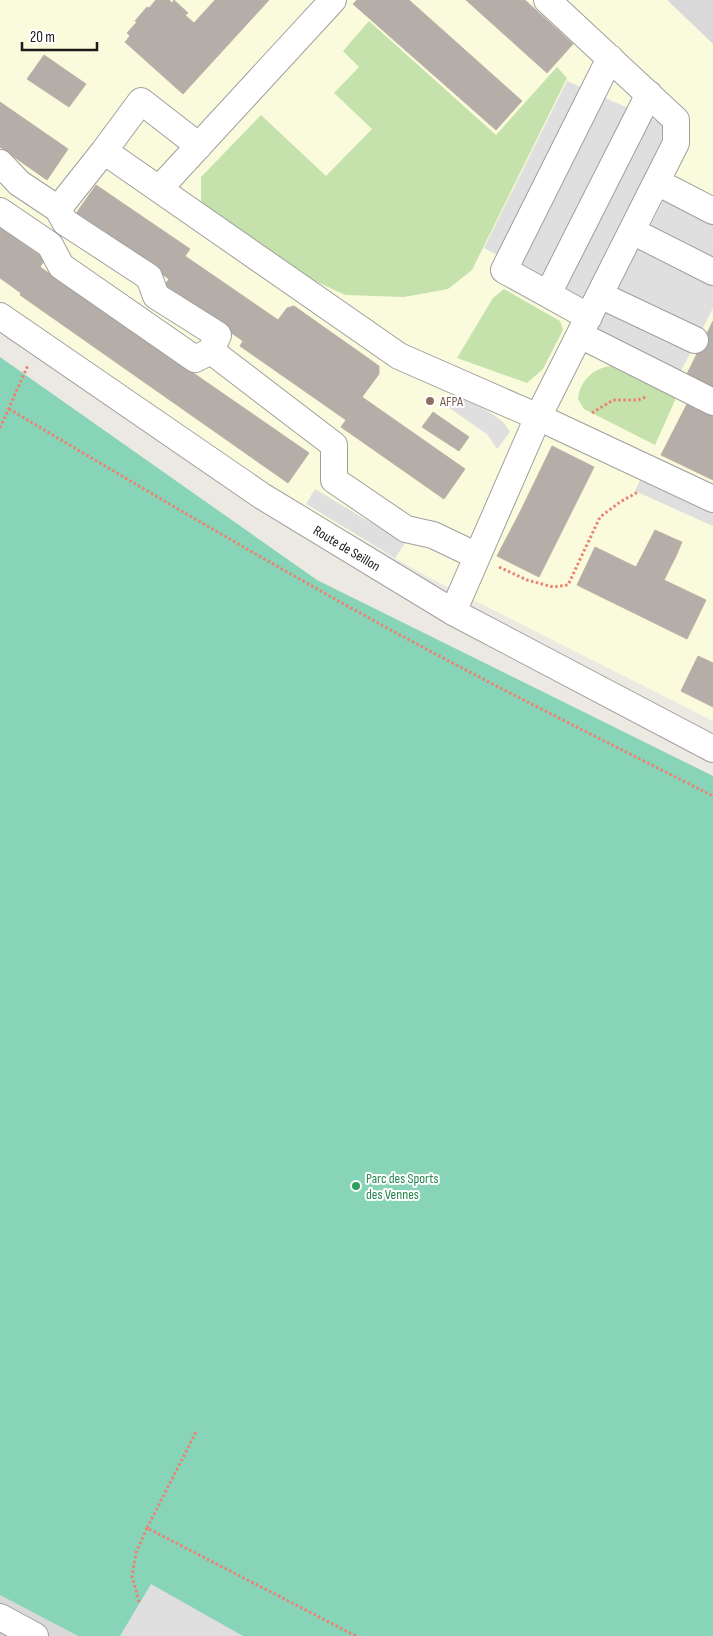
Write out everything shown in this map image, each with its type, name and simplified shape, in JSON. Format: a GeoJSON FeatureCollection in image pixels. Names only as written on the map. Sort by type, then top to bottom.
{"type":"FeatureCollection","features":[{"type":"Feature","properties":{"kind":"street"},"geometry":{"type":"LineString","coordinates":[[159,190],[333,0]]}},
{"type":"Feature","properties":{"kind":"street"},"geometry":{"type":"LineString","coordinates":[[453,612],[538,417],[676,143],[676,120],[548,0]]}},
{"type":"Feature","properties":{"kind":"street"},"geometry":{"type":"LineString","coordinates":[[610,58],[504,270],[590,315],[680,385],[713,402]]}},
{"type":"Feature","properties":{"kind":"street"},"geometry":{"type":"LineString","coordinates":[[548,294],[649,94]]}},
{"type":"Feature","properties":{"kind":"street"},"geometry":{"type":"LineString","coordinates":[[58,209],[141,101],[199,146]]}},
{"type":"Feature","properties":{"kind":"street"},"geometry":{"type":"LineString","coordinates":[[104,151],[399,356],[538,417],[713,499]]}},
{"type":"Feature","properties":{"kind":"street"},"geometry":{"type":"LineString","coordinates":[[0,163],[19,183],[58,209],[65,222],[149,277],[156,296],[218,335],[211,351],[195,359],[60,266],[50,245],[0,212]]}},
{"type":"Feature","properties":{"kind":"street"},"geometry":{"type":"LineString","coordinates":[[657,182],[713,211]]}},
{"type":"Feature","properties":{"kind":"street"},"geometry":{"type":"LineString","coordinates":[[632,231],[713,272]]}},
{"type":"Feature","properties":{"kind":"street"},"geometry":{"type":"LineString","coordinates":[[590,315],[695,340]]}},
{"type":"Feature","properties":{"kind":"street","name":"Route de Seillon"},"geometry":{"type":"LineString","coordinates":[[0,316],[262,496],[453,612],[713,749]]}},
{"type":"Feature","properties":{"kind":"street"},"geometry":{"type":"LineString","coordinates":[[211,351],[334,445],[334,480],[406,529],[434,535],[477,556]]}},
{"type":"Feature","properties":{"kind":"street"},"geometry":{"type":"LineString","coordinates":[[0,1617],[35,1636]]}},
{"type":"Feature","properties":{"kind":"path"},"geometry":{"type":"LineString","coordinates":[[0,428],[39,342]]}},
{"type":"Feature","properties":{"kind":"path"},"geometry":{"type":"LineString","coordinates":[[568,431],[613,400],[638,400],[680,385]]}},
{"type":"Feature","properties":{"kind":"path"},"geometry":{"type":"LineString","coordinates":[[9,409],[153,495],[346,605],[513,694],[713,796]]}},
{"type":"Feature","properties":{"kind":"path"},"geometry":{"type":"LineString","coordinates":[[477,556],[527,580],[553,587],[568,585],[600,517],[620,502],[638,493],[648,469]]}},
{"type":"Feature","properties":{"kind":"path"},"geometry":{"type":"LineString","coordinates":[[139,1602],[132,1576],[136,1553],[198,1430]]}},
{"type":"Feature","properties":{"kind":"path"},"geometry":{"type":"LineString","coordinates":[[147,1528],[356,1636]]}},
{"type":"Feature","properties":{"kind":"shaded area","name":"AFPA"},"geometry":{"type":"Polygon","coordinates":[[[0,0],[667,0],[713,44],[713,721],[432,579],[292,500],[0,302],[0,0]]]}},
{"type":"Feature","properties":{"kind":"shaded area"},"geometry":{"type":"Polygon","coordinates":[[[667,0],[713,0],[713,44],[667,0]]]}},
{"type":"Feature","properties":{"kind":"shaded area"},"geometry":{"type":"Polygon","coordinates":[[[567,81],[664,124],[661,145],[583,299],[484,248],[567,81]]]}},
{"type":"Feature","properties":{"kind":"shaded area"},"geometry":{"type":"Polygon","coordinates":[[[674,180],[713,200],[713,308],[680,373],[596,330],[674,180]]]}},
{"type":"Feature","properties":{"kind":"shaded area"},"geometry":{"type":"Polygon","coordinates":[[[456,391],[504,423],[510,432],[497,449],[488,435],[448,407],[456,391]]]}},
{"type":"Feature","properties":{"kind":"shaded area"},"geometry":{"type":"Polygon","coordinates":[[[643,474],[713,505],[713,526],[635,491],[643,474]]]}},
{"type":"Feature","properties":{"kind":"shaded area"},"geometry":{"type":"Polygon","coordinates":[[[315,489],[405,543],[395,558],[306,504],[315,489]]]}},
{"type":"Feature","properties":{"kind":"shaded area"},"geometry":{"type":"Polygon","coordinates":[[[151,1584],[243,1636],[120,1636],[151,1584]]]}},
{"type":"Feature","properties":{"kind":"shaded area"},"geometry":{"type":"Polygon","coordinates":[[[0,1595],[78,1636],[0,1636],[0,1595]]]}},
{"type":"Feature","properties":{"kind":"green space"},"geometry":{"type":"Polygon","coordinates":[[[369,21],[496,135],[557,67],[567,78],[472,270],[448,289],[404,297],[345,295],[292,270],[215,217],[201,201],[201,177],[261,115],[326,176],[372,129],[334,93],[359,67],[343,51],[369,21]]]}},
{"type":"Feature","properties":{"kind":"green space"},"geometry":{"type":"Polygon","coordinates":[[[504,289],[560,321],[563,330],[543,369],[527,383],[457,358],[493,298],[504,289]]]}},
{"type":"Feature","properties":{"kind":"green space","name":"Parc des Sports des Vennes"},"geometry":{"type":"Polygon","coordinates":[[[0,357],[317,580],[713,776],[713,1636],[78,1636],[0,1595],[0,357]]]}},
{"type":"Feature","properties":{"kind":"green space"},"geometry":{"type":"Polygon","coordinates":[[[611,366],[676,398],[655,445],[584,409],[578,399],[581,387],[588,377],[599,369],[611,366]]]}},
{"type":"Feature","properties":{"kind":"building"},"geometry":{"type":"Polygon","coordinates":[[[156,0],[169,0],[172,3],[174,0],[188,13],[185,15],[194,23],[215,0],[269,0],[183,94],[125,42],[130,36],[127,33],[137,22],[135,21],[156,0]]]}},
{"type":"Feature","properties":{"kind":"building"},"geometry":{"type":"Polygon","coordinates":[[[357,0],[409,0],[522,101],[496,130],[353,4],[357,0]]]}},
{"type":"Feature","properties":{"kind":"building"},"geometry":{"type":"Polygon","coordinates":[[[466,0],[525,0],[573,44],[547,73],[466,0]]]}},
{"type":"Feature","properties":{"kind":"building"},"geometry":{"type":"Polygon","coordinates":[[[44,55],[86,84],[69,107],[27,79],[44,55]]]}},
{"type":"Feature","properties":{"kind":"building"},"geometry":{"type":"Polygon","coordinates":[[[0,102],[68,149],[47,180],[0,147],[0,102]]]}},
{"type":"Feature","properties":{"kind":"building"},"geometry":{"type":"Polygon","coordinates":[[[96,185],[190,249],[185,256],[278,320],[287,308],[294,306],[379,366],[379,374],[362,397],[465,469],[444,499],[341,427],[346,420],[240,346],[243,341],[164,286],[169,279],[75,215],[96,185]]]}},
{"type":"Feature","properties":{"kind":"building"},"geometry":{"type":"Polygon","coordinates":[[[0,228],[45,259],[40,267],[309,453],[288,483],[20,295],[21,293],[0,278],[0,228]]]}},
{"type":"Feature","properties":{"kind":"building"},"geometry":{"type":"Polygon","coordinates":[[[713,321],[713,389],[686,376],[713,321]]]}},
{"type":"Feature","properties":{"kind":"building"},"geometry":{"type":"Polygon","coordinates":[[[688,402],[713,415],[713,480],[661,455],[688,402]]]}},
{"type":"Feature","properties":{"kind":"building"},"geometry":{"type":"Polygon","coordinates":[[[433,412],[469,437],[459,451],[422,427],[433,412]]]}},
{"type":"Feature","properties":{"kind":"building"},"geometry":{"type":"Polygon","coordinates":[[[552,446],[594,467],[539,577],[497,556],[518,516],[522,518],[527,507],[523,506],[552,446]]]}},
{"type":"Feature","properties":{"kind":"building"},"geometry":{"type":"Polygon","coordinates":[[[523,506],[527,507],[522,518],[518,516],[523,506]]]}},
{"type":"Feature","properties":{"kind":"building"},"geometry":{"type":"Polygon","coordinates":[[[655,530],[677,540],[671,554],[676,556],[664,580],[706,600],[687,639],[577,585],[595,547],[636,567],[655,530]]]}},
{"type":"Feature","properties":{"kind":"building"},"geometry":{"type":"Polygon","coordinates":[[[677,540],[682,542],[676,556],[671,554],[677,540]]]}},
{"type":"Feature","properties":{"kind":"building"},"geometry":{"type":"Polygon","coordinates":[[[698,656],[713,663],[713,707],[681,691],[698,656]]]}},
{"type":"Feature","properties":{"kind":"place","name":"AFPA"},"geometry":{"type":"Point","coordinates":[430,401]}},
{"type":"Feature","properties":{"kind":"place","name":"Parc des Sports des Vennes"},"geometry":{"type":"Point","coordinates":[356,1186]}}]}
